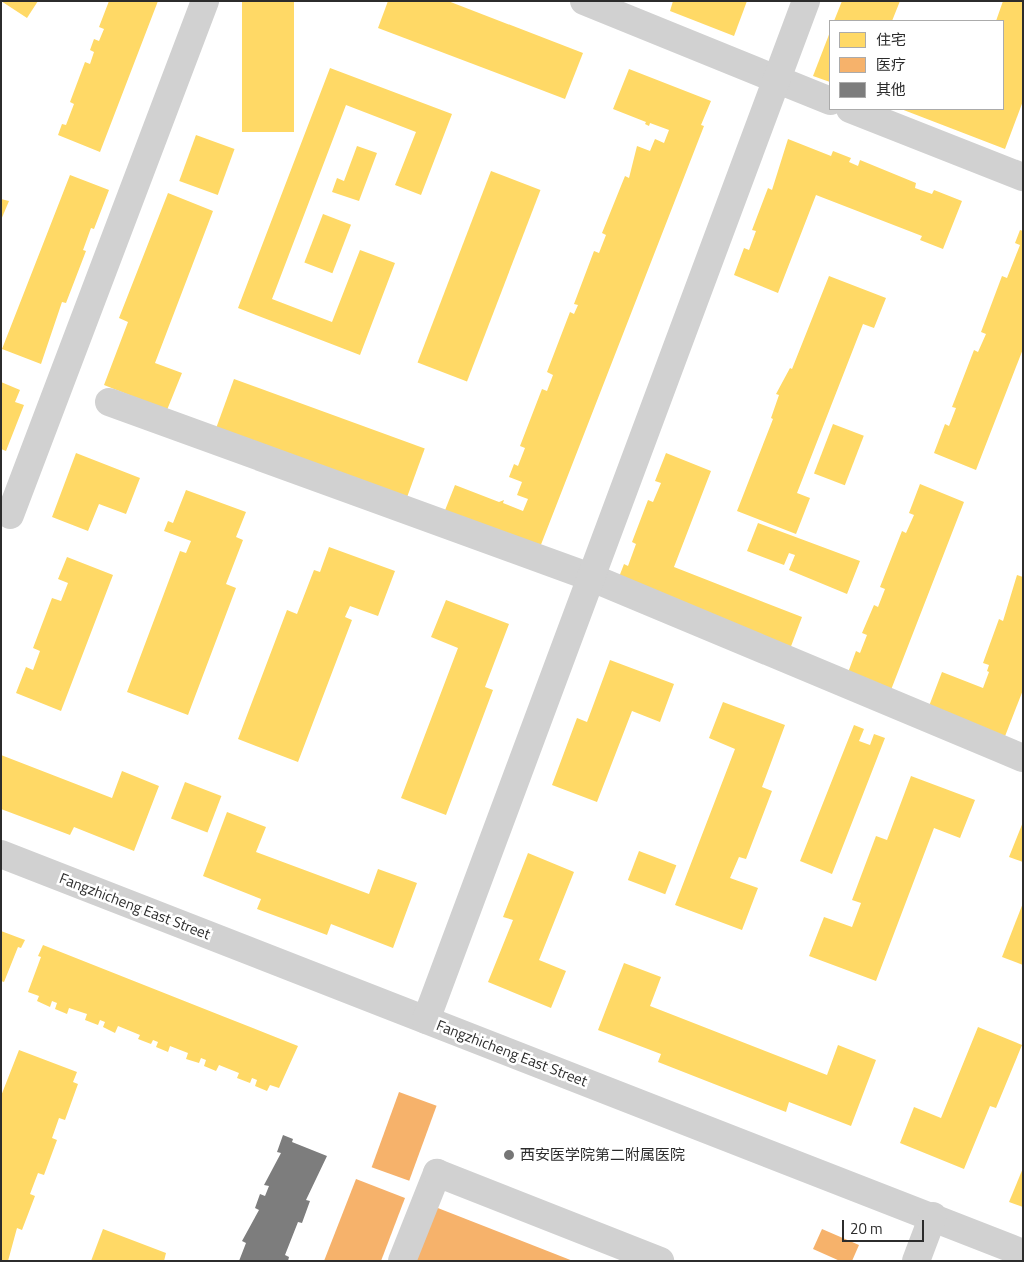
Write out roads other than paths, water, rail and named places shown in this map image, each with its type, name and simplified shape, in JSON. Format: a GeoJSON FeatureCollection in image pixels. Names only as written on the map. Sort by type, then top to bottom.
{"type":"FeatureCollection","features":[{"type":"Feature","properties":{"kind":"street"},"geometry":{"type":"LineString","coordinates":[[10,515],[204,1]]}},
{"type":"Feature","properties":{"kind":"street"},"geometry":{"type":"LineString","coordinates":[[584,1],[829,101]]}},
{"type":"Feature","properties":{"kind":"street"},"geometry":{"type":"LineString","coordinates":[[426,1020],[806,1]]}},
{"type":"Feature","properties":{"kind":"street"},"geometry":{"type":"LineString","coordinates":[[853,110],[1023,177]]}},
{"type":"Feature","properties":{"kind":"street"},"geometry":{"type":"LineString","coordinates":[[109,402],[590,577],[1023,758]]}},
{"type":"Feature","properties":{"kind":"street","name":"Fangzhicheng East Street"},"geometry":{"type":"LineString","coordinates":[[1,854],[933,1216],[1023,1253]]}},
{"type":"Feature","properties":{"kind":"street"},"geometry":{"type":"LineString","coordinates":[[402,1261],[437,1174],[660,1261]]}},
{"type":"Feature","properties":{"kind":"street"},"geometry":{"type":"LineString","coordinates":[[916,1261],[933,1216]]}},
{"type":"Feature","properties":{"kind":"place","name":"西安医学院第二附属医院"},"geometry":{"type":"Point","coordinates":[509,1155]}}]}
